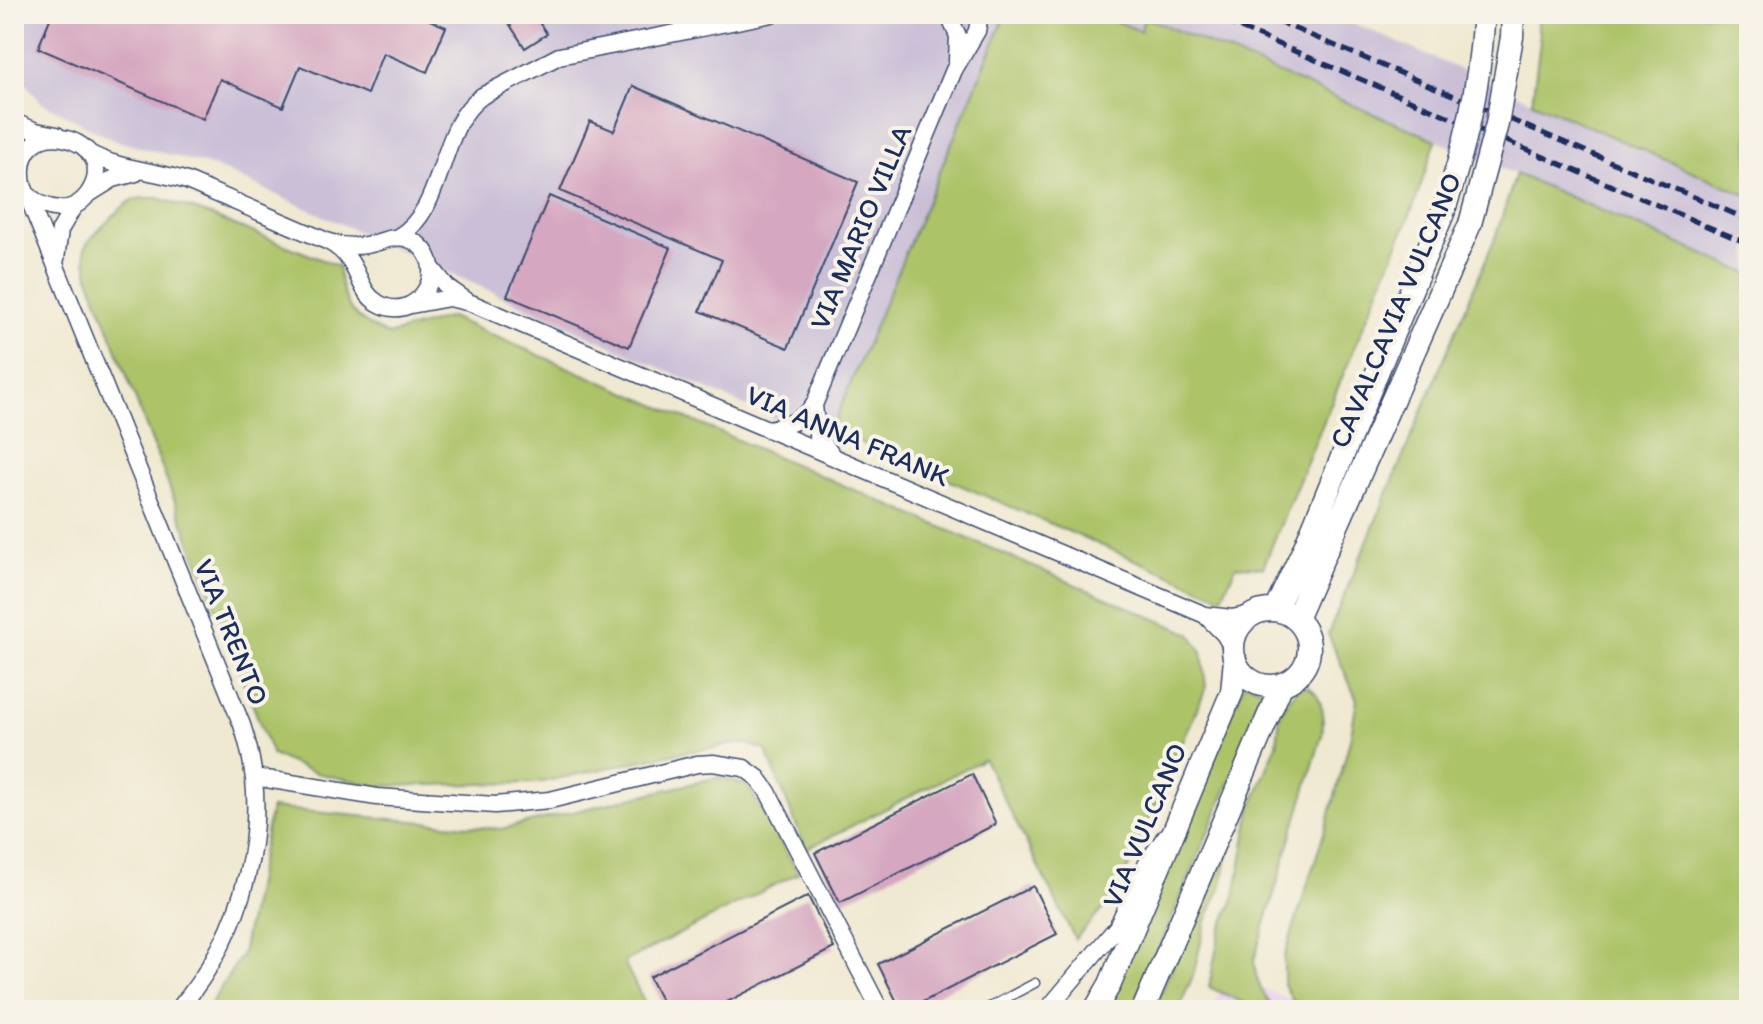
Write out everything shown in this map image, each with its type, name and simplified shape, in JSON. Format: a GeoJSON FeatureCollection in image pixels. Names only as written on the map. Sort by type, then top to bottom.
{"type":"FeatureCollection","features":[{"type":"Feature","properties":{"kind":"main road","name":"CAVALCAVIA VULCANO"},"geometry":{"type":"LineString","coordinates":[[1276,614],[1470,224],[1497,124],[1513,14]]}},
{"type":"Feature","properties":{"kind":"main road","name":"CAVALCAVIA VULCANO"},"geometry":{"type":"LineString","coordinates":[[1276,614],[1443,213],[1468,134],[1480,69],[1483,19]]}},
{"type":"Feature","properties":{"kind":"main road"},"geometry":{"type":"LineString","coordinates":[[1276,614],[1307,636],[1308,657],[1300,673],[1282,684],[1267,686],[1253,681],[1242,672],[1234,655],[1237,632],[1248,618],[1276,614]]}},
{"type":"Feature","properties":{"kind":"main road","name":"VIA VULCANO"},"geometry":{"type":"LineString","coordinates":[[1095,1010],[1110,984],[1232,692],[1234,655]]}},
{"type":"Feature","properties":{"kind":"main road"},"geometry":{"type":"LineString","coordinates":[[1143,1010],[1282,684]]}},
{"type":"Feature","properties":{"kind":"street"},"geometry":{"type":"LineString","coordinates":[[398,237],[422,215],[462,119],[473,102],[482,96],[559,56],[772,14]]}},
{"type":"Feature","properties":{"kind":"street","name":"VIA MARIO VILLA"},"geometry":{"type":"LineString","coordinates":[[814,405],[954,70],[958,36],[948,14]]}},
{"type":"Feature","properties":{"kind":"street","name":"VIA MARIO VILLA"},"geometry":{"type":"LineString","coordinates":[[954,70],[977,31],[980,14]]}},
{"type":"Feature","properties":{"kind":"street"},"geometry":{"type":"LineString","coordinates":[[14,122],[80,143],[89,153],[109,164],[187,181],[329,242],[348,256],[368,295],[387,308],[411,305],[427,289],[429,261],[421,234],[422,215]]}},
{"type":"Feature","properties":{"kind":"street"},"geometry":{"type":"LineString","coordinates":[[58,136],[47,137],[28,151],[23,162],[26,190],[38,204],[49,209],[62,209],[79,202],[113,179],[146,172]]}},
{"type":"Feature","properties":{"kind":"street","name":"VIA TRENTO"},"geometry":{"type":"LineString","coordinates":[[59,276],[57,239],[64,222],[91,189],[94,164],[89,153]]}},
{"type":"Feature","properties":{"kind":"street","name":"VIA TRENTO"},"geometry":{"type":"LineString","coordinates":[[14,163],[249,748],[254,777],[254,838],[241,897],[214,958],[178,1010]]}},
{"type":"Feature","properties":{"kind":"street"},"geometry":{"type":"LineString","coordinates":[[329,242],[352,246],[398,237],[410,240],[429,261]]}},
{"type":"Feature","properties":{"kind":"street"},"geometry":{"type":"LineString","coordinates":[[361,277],[362,262],[376,243]]}},
{"type":"Feature","properties":{"kind":"street","name":"VIA ANNA FRANK"},"geometry":{"type":"LineString","coordinates":[[429,261],[447,287],[471,303]]}},
{"type":"Feature","properties":{"kind":"street","name":"VIA ANNA FRANK"},"geometry":{"type":"LineString","coordinates":[[411,305],[449,298],[471,303],[1205,615],[1232,618],[1276,614]]}},
{"type":"Feature","properties":{"kind":"street"},"geometry":{"type":"LineString","coordinates":[[768,429],[802,419],[814,405]]}},
{"type":"Feature","properties":{"kind":"street"},"geometry":{"type":"LineString","coordinates":[[814,405],[817,434],[834,457]]}},
{"type":"Feature","properties":{"kind":"street","name":"VIA ANNA FRANK"},"geometry":{"type":"LineString","coordinates":[[1205,615],[1224,634],[1234,655]]}},
{"type":"Feature","properties":{"kind":"street"},"geometry":{"type":"LineString","coordinates":[[254,777],[325,791],[495,805],[525,804],[580,795],[697,764],[728,764],[744,768],[758,778],[768,792],[880,1010]]}},
{"type":"Feature","properties":{"kind":"street"},"geometry":{"type":"LineString","coordinates":[[1047,1010],[1117,927],[1156,847],[1179,820]]}},
{"type":"Feature","properties":{"kind":"lane"},"geometry":{"type":"LineString","coordinates":[[984,1010],[1035,983]]}},
{"type":"Feature","properties":{"kind":"shaded area"},"geometry":{"type":"Polygon","coordinates":[[[14,14],[1006,14],[831,430],[774,419],[215,167],[113,140],[42,103],[14,69],[14,14]]]}},
{"type":"Feature","properties":{"kind":"shaded area"},"geometry":{"type":"Polygon","coordinates":[[[1098,14],[1333,14],[1749,196],[1749,274],[1146,17],[1140,31],[1098,14]]]}},
{"type":"Feature","properties":{"kind":"shaded area"},"geometry":{"type":"Polygon","coordinates":[[[1228,974],[1316,1010],[1212,1010],[1228,974]]]}},
{"type":"Feature","properties":{"kind":"green space"},"geometry":{"type":"Polygon","coordinates":[[[1006,14],[1098,14],[1140,31],[1145,17],[1436,140],[1414,205],[1263,567],[1236,566],[1222,597],[831,430],[1006,14]]]}},
{"type":"Feature","properties":{"kind":"green space"},"geometry":{"type":"Polygon","coordinates":[[[1536,14],[1749,14],[1749,196],[1532,102],[1540,42],[1536,14]]]}},
{"type":"Feature","properties":{"kind":"green space"},"geometry":{"type":"Polygon","coordinates":[[[1516,174],[1749,274],[1749,1010],[1316,1010],[1292,1000],[1284,984],[1284,958],[1330,814],[1350,740],[1357,700],[1328,634],[1495,238],[1516,174]]]}},
{"type":"Feature","properties":{"kind":"green space"},"geometry":{"type":"Polygon","coordinates":[[[158,198],[338,266],[343,292],[351,309],[365,322],[388,335],[450,317],[1191,634],[1202,652],[1206,688],[1127,871],[1104,908],[1075,939],[984,759],[806,849],[766,750],[744,743],[672,754],[537,783],[378,786],[316,773],[272,755],[86,264],[87,244],[114,215],[133,200],[158,198]]]}},
{"type":"Feature","properties":{"kind":"green space"},"geometry":{"type":"Polygon","coordinates":[[[1245,682],[1268,691],[1133,1010],[1104,1010],[1245,682]]]}},
{"type":"Feature","properties":{"kind":"green space"},"geometry":{"type":"Polygon","coordinates":[[[1299,686],[1307,687],[1318,697],[1323,720],[1322,735],[1254,960],[1260,987],[1275,1010],[1259,1010],[1209,987],[1220,931],[1235,896],[1251,808],[1277,744],[1280,713],[1299,686]]]}},
{"type":"Feature","properties":{"kind":"green space"},"geometry":{"type":"Polygon","coordinates":[[[719,777],[748,786],[798,873],[624,962],[648,1010],[207,1010],[242,954],[271,808],[501,829],[719,777]]]}},
{"type":"Feature","properties":{"kind":"green space"},"geometry":{"type":"Polygon","coordinates":[[[1228,836],[1222,885],[1206,921],[1193,976],[1178,1010],[1154,1010],[1228,836]]]}},
{"type":"Feature","properties":{"kind":"building"},"geometry":{"type":"Polygon","coordinates":[[[52,14],[416,14],[446,27],[427,72],[383,53],[367,94],[300,66],[283,107],[220,79],[203,119],[38,48],[52,14]]]}},
{"type":"Feature","properties":{"kind":"building"},"geometry":{"type":"Polygon","coordinates":[[[503,14],[543,14],[536,18],[547,34],[525,48],[503,14]]]}},
{"type":"Feature","properties":{"kind":"building"},"geometry":{"type":"Polygon","coordinates":[[[633,86],[858,182],[788,348],[700,311],[722,260],[560,191],[590,121],[614,131],[633,86]]]}},
{"type":"Feature","properties":{"kind":"building"},"geometry":{"type":"Polygon","coordinates":[[[549,196],[671,248],[629,347],[507,296],[549,196]]]}},
{"type":"Feature","properties":{"kind":"building"},"geometry":{"type":"Polygon","coordinates":[[[972,774],[996,824],[840,903],[815,853],[972,774]]]}},
{"type":"Feature","properties":{"kind":"building"},"geometry":{"type":"Polygon","coordinates":[[[1033,886],[1057,934],[907,1010],[901,1010],[878,964],[1033,886]]]}},
{"type":"Feature","properties":{"kind":"building"},"geometry":{"type":"Polygon","coordinates":[[[808,896],[834,948],[711,1010],[666,1010],[649,977],[808,896]]]}},
{"type":"Feature","properties":{"kind":"railway"},"geometry":{"type":"LineString","coordinates":[[1207,14],[1749,244]]}},
{"type":"Feature","properties":{"kind":"railway"},"geometry":{"type":"LineString","coordinates":[[1260,14],[1749,220]]}}]}
